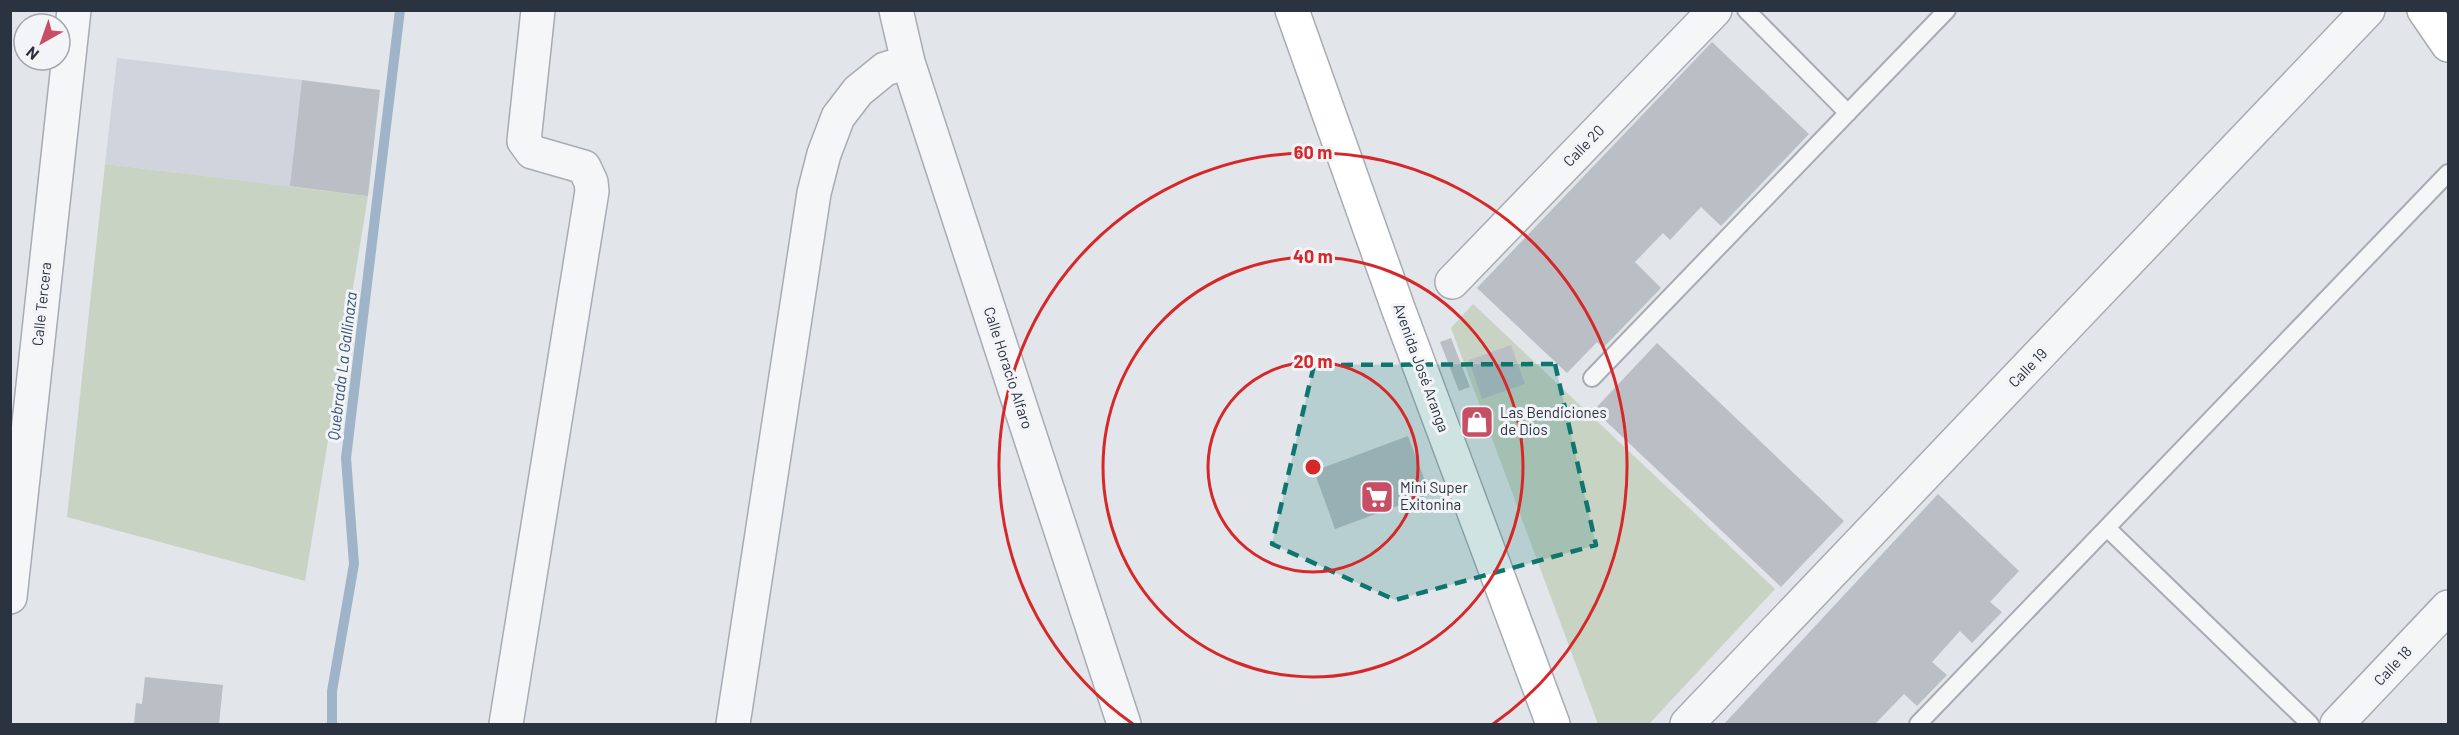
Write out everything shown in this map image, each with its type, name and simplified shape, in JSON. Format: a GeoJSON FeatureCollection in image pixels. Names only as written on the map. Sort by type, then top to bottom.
{"type":"FeatureCollection","features":[{"type":"Feature","properties":{"kind":"street","name":"Calle Tercera"},"geometry":{"type":"LineString","coordinates":[[10,597],[15,511],[74,10]]}},
{"type":"Feature","properties":{"kind":"street"},"geometry":{"type":"LineString","coordinates":[[506,724],[592,191],[591,182],[584,167],[532,152],[524,141],[538,10]]}},
{"type":"Feature","properties":{"kind":"street","name":"Calle Horacio Alfaro"},"geometry":{"type":"LineString","coordinates":[[896,10],[908,62],[1124,724]]}},
{"type":"Feature","properties":{"kind":"street","name":"Avenida José Aranga"},"geometry":{"type":"LineString","coordinates":[[1292,10],[1398,308],[1553,724]]}},
{"type":"Feature","properties":{"kind":"street","name":"Calle 20"},"geometry":{"type":"LineString","coordinates":[[1452,282],[1715,10]]}},
{"type":"Feature","properties":{"kind":"street","name":"Calle 19"},"geometry":{"type":"LineString","coordinates":[[1687,724],[2368,10]]}},
{"type":"Feature","properties":{"kind":"street"},"geometry":{"type":"LineString","coordinates":[[2424,10],[2448,45]]}},
{"type":"Feature","properties":{"kind":"street"},"geometry":{"type":"LineString","coordinates":[[733,724],[814,193],[824,154],[838,117],[858,92],[885,69],[908,62]]}},
{"type":"Feature","properties":{"kind":"street","name":"Calle 18"},"geometry":{"type":"LineString","coordinates":[[2337,724],[2448,607]]}},
{"type":"Feature","properties":{"kind":"lane"},"geometry":{"type":"LineString","coordinates":[[1746,10],[1848,113]]}},
{"type":"Feature","properties":{"kind":"lane"},"geometry":{"type":"LineString","coordinates":[[1592,378],[1947,10]]}},
{"type":"Feature","properties":{"kind":"lane"},"geometry":{"type":"LineString","coordinates":[[1918,724],[2448,172]]}},
{"type":"Feature","properties":{"kind":"lane"},"geometry":{"type":"LineString","coordinates":[[2107,528],[2310,724]]}},
{"type":"Feature","properties":{"kind":"highlighted area"},"geometry":{"type":"Polygon","coordinates":[[[1555,364],[1596,545],[1395,600],[1272,544],[1314,365],[1555,364]]]}},
{"type":"Feature","properties":{"kind":"shaded area"},"geometry":{"type":"Polygon","coordinates":[[[117,58],[302,80],[368,196],[105,164],[117,58]]]}},
{"type":"Feature","properties":{"kind":"green space"},"geometry":{"type":"Polygon","coordinates":[[[105,164],[368,196],[305,581],[67,517],[105,164]]]}},
{"type":"Feature","properties":{"kind":"green space"},"geometry":{"type":"Polygon","coordinates":[[[1473,304],[1775,589],[1649,724],[1598,724],[1451,328],[1473,304]]]}},
{"type":"Feature","properties":{"kind":"building"},"geometry":{"type":"Polygon","coordinates":[[[1712,42],[1809,134],[1721,226],[1701,207],[1670,240],[1663,233],[1635,262],[1661,288],[1603,348],[1597,342],[1567,373],[1477,288],[1712,42]]]}},
{"type":"Feature","properties":{"kind":"building"},"geometry":{"type":"Polygon","coordinates":[[[302,80],[380,90],[368,196],[290,186],[302,80]]]}},
{"type":"Feature","properties":{"kind":"building"},"geometry":{"type":"Polygon","coordinates":[[[1451,338],[1470,387],[1459,391],[1440,342],[1451,338]]]}},
{"type":"Feature","properties":{"kind":"building"},"geometry":{"type":"Polygon","coordinates":[[[1657,343],[1844,521],[1781,587],[1594,410],[1657,343]]]}},
{"type":"Feature","properties":{"kind":"building"},"geometry":{"type":"Polygon","coordinates":[[[1511,345],[1525,384],[1482,399],[1469,360],[1511,345]]]}},
{"type":"Feature","properties":{"kind":"building","name":"Las Bendiciones de Dios"},"geometry":{"type":"Polygon","coordinates":[[[1479,409],[1486,430],[1475,434],[1468,413],[1479,409]]]}},
{"type":"Feature","properties":{"kind":"building"},"geometry":{"type":"Polygon","coordinates":[[[1408,436],[1430,494],[1335,529],[1314,471],[1408,436]]]}},
{"type":"Feature","properties":{"kind":"building"},"geometry":{"type":"Polygon","coordinates":[[[1938,494],[2019,571],[1990,602],[2002,612],[1972,643],[1960,631],[1932,662],[1947,675],[1917,706],[1904,694],[1875,724],[1724,724],[1938,494]]]}},
{"type":"Feature","properties":{"kind":"building"},"geometry":{"type":"Polygon","coordinates":[[[145,677],[223,685],[219,724],[134,724],[136,703],[142,704],[145,677]]]}},
{"type":"Feature","properties":{"kind":"waterway","name":"Quebrada La Gallinaza"},"geometry":{"type":"LineString","coordinates":[[332,724],[332,691],[354,564],[346,458],[400,10]]}},
{"type":"Feature","properties":{"kind":"place","name":"Las Bendiciones de Dios"},"geometry":{"type":"Point","coordinates":[1477,422]}},
{"type":"Feature","properties":{"kind":"place","name":"Mini Super Exitonina"},"geometry":{"type":"Point","coordinates":[1377,497]}}]}
